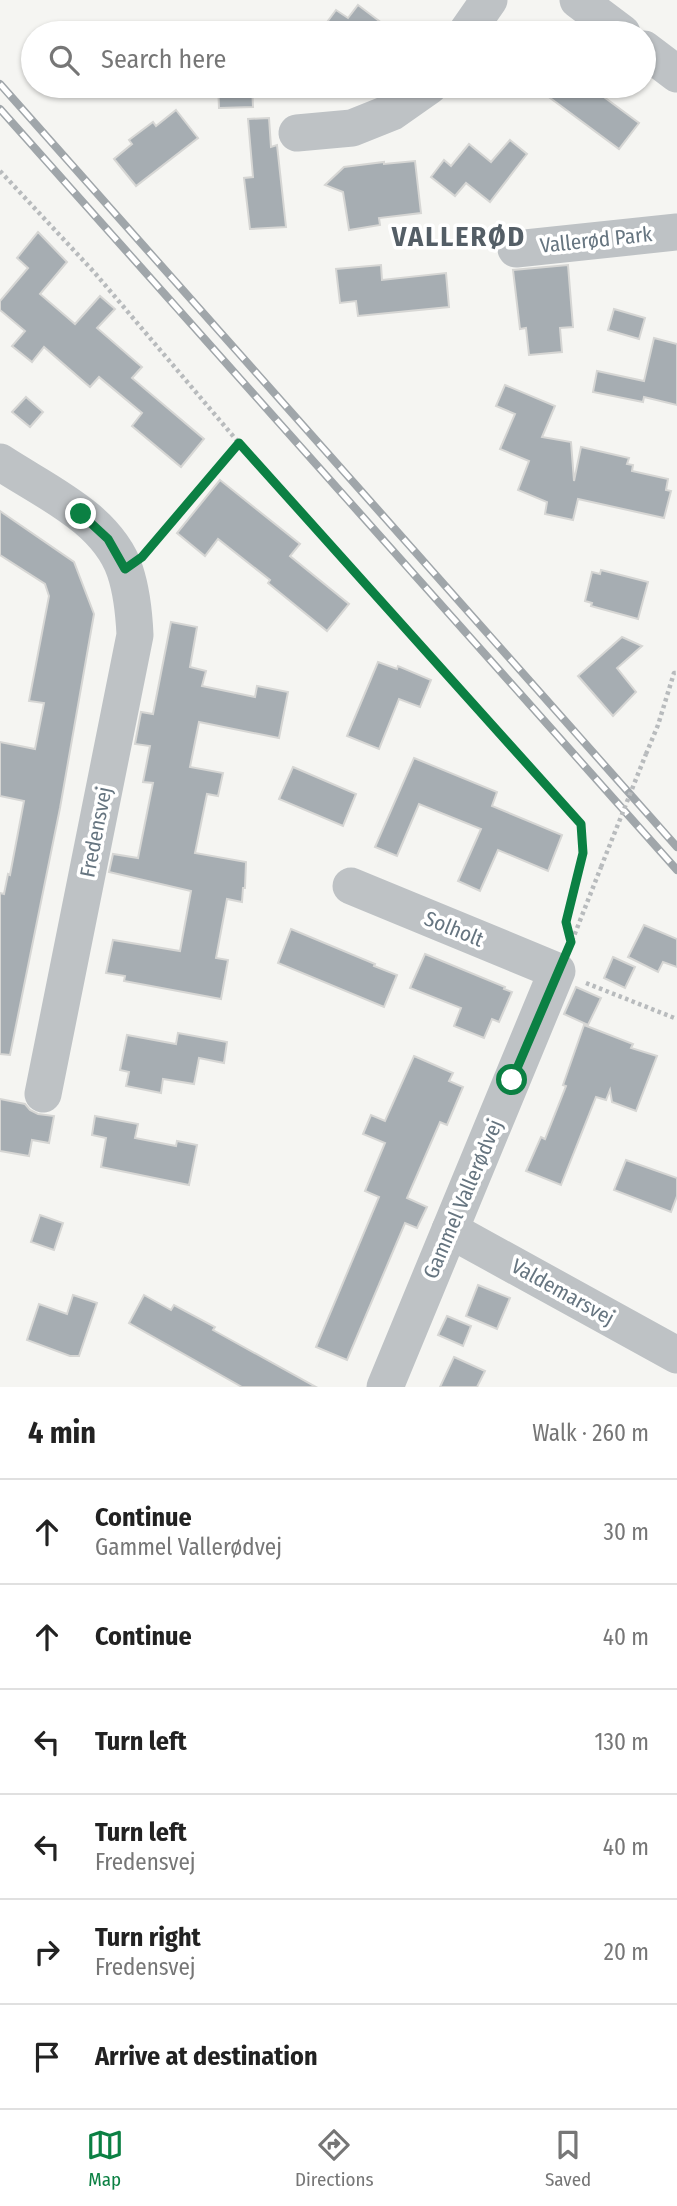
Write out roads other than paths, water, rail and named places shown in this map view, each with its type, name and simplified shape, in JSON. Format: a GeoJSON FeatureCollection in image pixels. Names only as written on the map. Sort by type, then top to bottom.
{"type":"FeatureCollection","features":[{"type":"Feature","properties":{"kind":"street"},"geometry":{"type":"LineString","coordinates":[[474,21],[489,0]]}},
{"type":"Feature","properties":{"kind":"street"},"geometry":{"type":"LineString","coordinates":[[578,0],[606,21]]}},
{"type":"Feature","properties":{"kind":"street"},"geometry":{"type":"LineString","coordinates":[[656,58],[677,74]]}},
{"type":"Feature","properties":{"kind":"street"},"geometry":{"type":"LineString","coordinates":[[297,133],[352,128],[392,112],[412,98]]}},
{"type":"Feature","properties":{"kind":"street","name":"Vallerød Park"},"geometry":{"type":"LineString","coordinates":[[516,249],[677,232]]}},
{"type":"Feature","properties":{"kind":"street","name":"Fredensvej"},"geometry":{"type":"LineString","coordinates":[[0,463],[81,514],[108,539],[125,569],[133,600],[135,635],[43,1094]]}},
{"type":"Feature","properties":{"kind":"street","name":"Solholt"},"geometry":{"type":"LineString","coordinates":[[351,886],[564,957]]}},
{"type":"Feature","properties":{"kind":"street","name":"Gammel Vallerødvej"},"geometry":{"type":"LineString","coordinates":[[385,1387],[564,957]]}},
{"type":"Feature","properties":{"kind":"street","name":"Valdemarsvej"},"geometry":{"type":"LineString","coordinates":[[450,1230],[677,1354]]}},
{"type":"Feature","properties":{"kind":"railway"},"geometry":{"type":"LineString","coordinates":[[0,84],[677,847]]}},
{"type":"Feature","properties":{"kind":"railway"},"geometry":{"type":"LineString","coordinates":[[0,109],[677,870]]}},
{"type":"Feature","properties":{"kind":"district","name":"VALLERØD"},"geometry":{"type":"Point","coordinates":[459,236]}}]}
